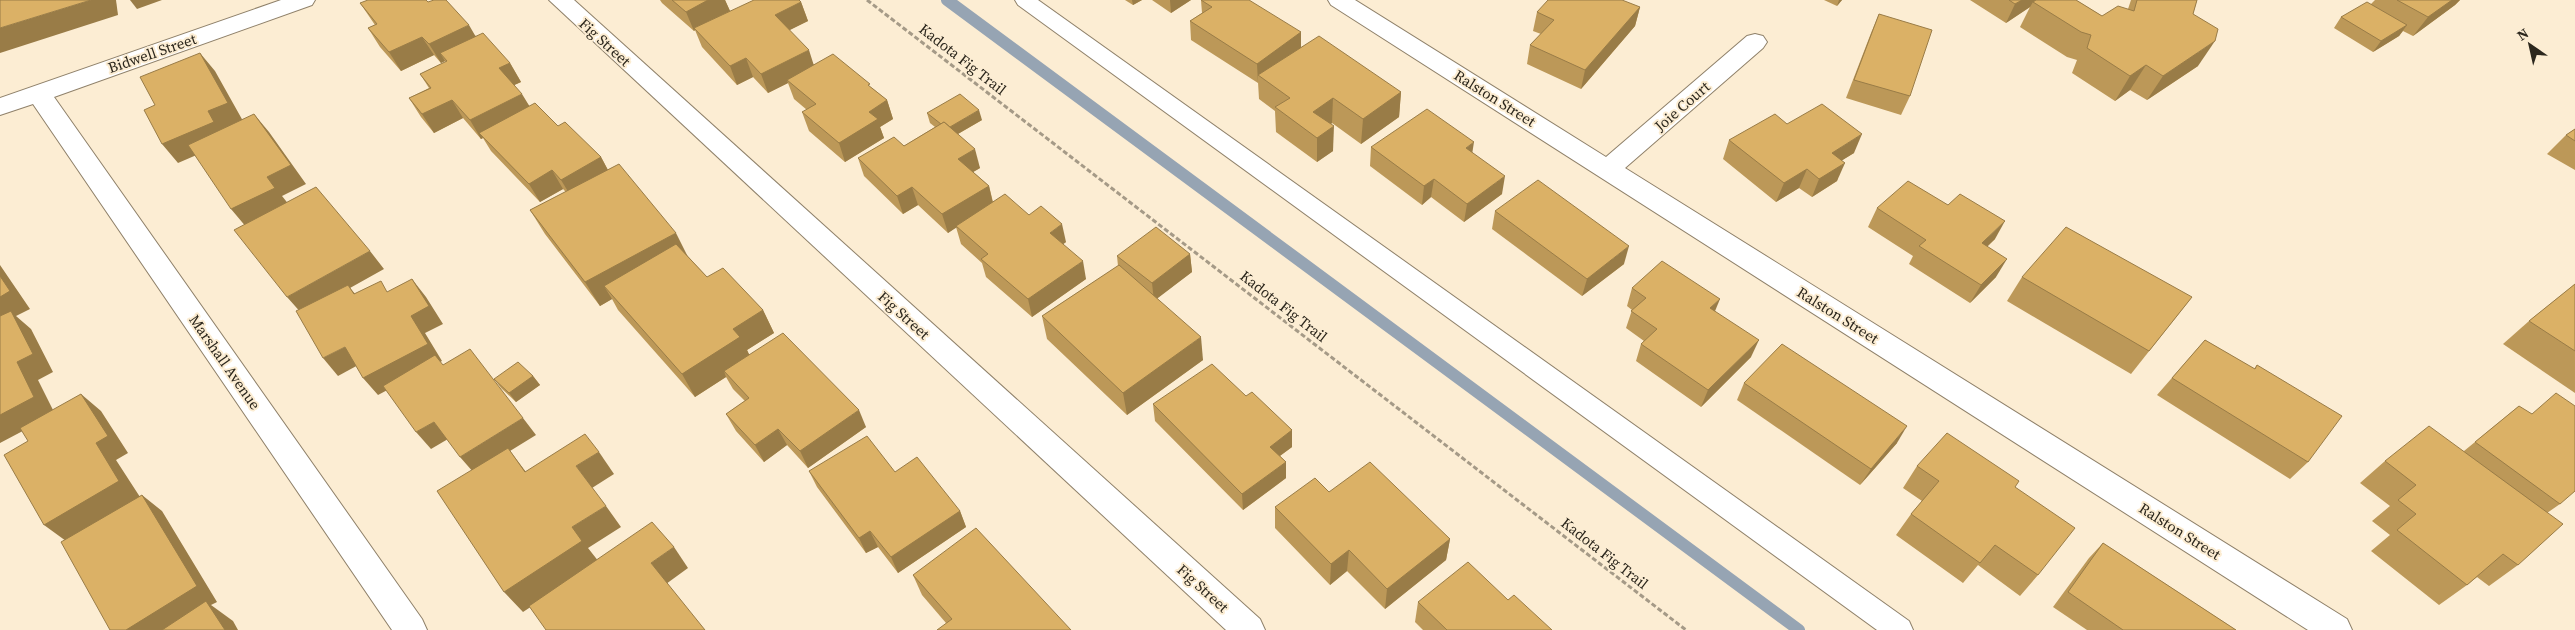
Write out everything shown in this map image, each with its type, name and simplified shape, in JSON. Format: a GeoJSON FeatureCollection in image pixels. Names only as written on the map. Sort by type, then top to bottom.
{"type":"FeatureCollection","features":[{"type":"Feature","properties":{"kind":"street","name":"Bidwell Street"},"geometry":{"type":"LineString","coordinates":[[0,106],[304,0]]}},
{"type":"Feature","properties":{"kind":"street","name":"Fig Street"},"geometry":{"type":"LineString","coordinates":[[560,0],[1249,630]]}},
{"type":"Feature","properties":{"kind":"street","name":"Ralston Street"},"geometry":{"type":"LineString","coordinates":[[1339,0],[2336,630]]}},
{"type":"Feature","properties":{"kind":"street","name":"Joie Court"},"geometry":{"type":"LineString","coordinates":[[1608,169],[1756,42]]}},
{"type":"Feature","properties":{"kind":"street","name":"Marshall Avenue"},"geometry":{"type":"LineString","coordinates":[[38,94],[411,630]]}},
{"type":"Feature","properties":{"kind":"lane"},"geometry":{"type":"LineString","coordinates":[[1025,0],[1899,630]]}},
{"type":"Feature","properties":{"kind":"path","name":"Kadota Fig Trail"},"geometry":{"type":"LineString","coordinates":[[868,0],[1686,630]]}},
{"type":"Feature","properties":{"kind":"building"},"geometry":{"type":"Polygon","coordinates":[[[0,0],[91,0],[0,28],[0,0]]]}},
{"type":"Feature","properties":{"kind":"building"},"geometry":{"type":"Polygon","coordinates":[[[368,0],[426,0],[428,2],[446,0],[469,25],[429,44],[422,37],[389,52],[368,28],[377,24],[360,3],[368,0]]]}},
{"type":"Feature","properties":{"kind":"building"},"geometry":{"type":"Polygon","coordinates":[[[672,0],[708,0],[686,12],[672,0]]]}},
{"type":"Feature","properties":{"kind":"building"},"geometry":{"type":"Polygon","coordinates":[[[754,0],[799,0],[801,2],[775,15],[809,50],[761,74],[746,58],[730,66],[694,28],[754,0]]]}},
{"type":"Feature","properties":{"kind":"building"},"geometry":{"type":"Polygon","coordinates":[[[1201,0],[1249,0],[1301,32],[1257,64],[1190,21],[1212,7],[1201,0]]]}},
{"type":"Feature","properties":{"kind":"building"},"geometry":{"type":"Polygon","coordinates":[[[1548,0],[1622,0],[1640,7],[1585,70],[1530,45],[1554,20],[1537,12],[1548,0]]]}},
{"type":"Feature","properties":{"kind":"building"},"geometry":{"type":"Polygon","coordinates":[[[2009,0],[2022,0],[2015,4],[2009,0]]]}},
{"type":"Feature","properties":{"kind":"building"},"geometry":{"type":"Polygon","coordinates":[[[2036,0],[2076,0],[2102,16],[2118,6],[2134,11],[2137,0],[2197,0],[2193,14],[2218,29],[2215,41],[2163,76],[2146,65],[2130,76],[2087,48],[2091,35],[2081,32],[2033,2],[2036,0]]]}},
{"type":"Feature","properties":{"kind":"building"},"geometry":{"type":"Polygon","coordinates":[[[2397,0],[2452,0],[2428,17],[2397,0]]]}},
{"type":"Feature","properties":{"kind":"building"},"geometry":{"type":"Polygon","coordinates":[[[2367,2],[2407,25],[2381,41],[2341,17],[2367,2]]]}},
{"type":"Feature","properties":{"kind":"building"},"geometry":{"type":"Polygon","coordinates":[[[1879,14],[1932,30],[1910,96],[1854,80],[1879,14]]]}},
{"type":"Feature","properties":{"kind":"building"},"geometry":{"type":"Polygon","coordinates":[[[483,33],[510,63],[499,68],[522,94],[470,120],[452,100],[422,114],[409,98],[431,88],[420,74],[447,61],[440,53],[483,33]]]}},
{"type":"Feature","properties":{"kind":"building"},"geometry":{"type":"Polygon","coordinates":[[[1319,36],[1401,92],[1363,119],[1333,98],[1313,112],[1334,126],[1317,138],[1275,107],[1290,98],[1258,75],[1319,36]]]}},
{"type":"Feature","properties":{"kind":"building"},"geometry":{"type":"Polygon","coordinates":[[[200,53],[228,103],[208,111],[214,122],[162,144],[144,110],[155,105],[140,77],[200,53]]]}},
{"type":"Feature","properties":{"kind":"building"},"geometry":{"type":"Polygon","coordinates":[[[833,54],[887,100],[869,112],[878,119],[839,143],[802,112],[816,104],[787,80],[833,54]]]}},
{"type":"Feature","properties":{"kind":"building"},"geometry":{"type":"Polygon","coordinates":[[[960,94],[979,110],[950,127],[944,122],[941,124],[927,113],[960,94]]]}},
{"type":"Feature","properties":{"kind":"building"},"geometry":{"type":"Polygon","coordinates":[[[535,103],[558,126],[565,122],[601,157],[561,180],[552,170],[529,184],[479,133],[535,103]]]}},
{"type":"Feature","properties":{"kind":"building"},"geometry":{"type":"Polygon","coordinates":[[[1822,104],[1862,134],[1832,153],[1845,163],[1819,179],[1807,169],[1784,183],[1729,140],[1775,114],[1787,124],[1822,104]]]}},
{"type":"Feature","properties":{"kind":"building"},"geometry":{"type":"Polygon","coordinates":[[[1427,109],[1474,142],[1466,148],[1505,176],[1467,204],[1434,179],[1424,186],[1371,147],[1427,109]]]}},
{"type":"Feature","properties":{"kind":"building"},"geometry":{"type":"Polygon","coordinates":[[[254,114],[291,165],[267,177],[275,188],[231,209],[188,145],[254,114]]]}},
{"type":"Feature","properties":{"kind":"building"},"geometry":{"type":"Polygon","coordinates":[[[944,122],[975,149],[958,159],[989,186],[942,214],[912,187],[897,196],[858,158],[894,137],[904,146],[944,122]]]}},
{"type":"Feature","properties":{"kind":"building"},"geometry":{"type":"Polygon","coordinates":[[[2575,129],[2575,141],[2566,135],[2575,129]]]}},
{"type":"Feature","properties":{"kind":"building"},"geometry":{"type":"Polygon","coordinates":[[[619,164],[676,233],[585,282],[530,210],[619,164]]]}},
{"type":"Feature","properties":{"kind":"building"},"geometry":{"type":"Polygon","coordinates":[[[1538,180],[1629,246],[1587,279],[1495,211],[1538,180]]]}},
{"type":"Feature","properties":{"kind":"building"},"geometry":{"type":"Polygon","coordinates":[[[1908,181],[1948,205],[1960,194],[2005,221],[1982,243],[2007,259],[1981,285],[1919,246],[1926,240],[1877,208],[1908,181]]]}},
{"type":"Feature","properties":{"kind":"building"},"geometry":{"type":"Polygon","coordinates":[[[316,187],[370,251],[287,297],[234,230],[316,187]]]}},
{"type":"Feature","properties":{"kind":"building"},"geometry":{"type":"Polygon","coordinates":[[[1005,194],[1029,215],[1041,206],[1062,224],[1050,233],[1083,261],[1028,299],[981,259],[988,254],[956,226],[1005,194]]]}},
{"type":"Feature","properties":{"kind":"building"},"geometry":{"type":"Polygon","coordinates":[[[1156,227],[1190,254],[1152,283],[1117,256],[1156,227]]]}},
{"type":"Feature","properties":{"kind":"building"},"geometry":{"type":"Polygon","coordinates":[[[2066,227],[2192,297],[2149,351],[2022,277],[2066,227]]]}},
{"type":"Feature","properties":{"kind":"building"},"geometry":{"type":"Polygon","coordinates":[[[676,244],[707,277],[723,268],[763,310],[733,329],[740,337],[682,374],[604,286],[676,244]]]}},
{"type":"Feature","properties":{"kind":"building"},"geometry":{"type":"Polygon","coordinates":[[[1662,261],[1720,299],[1710,308],[1759,340],[1708,390],[1641,344],[1657,329],[1631,311],[1646,298],[1632,288],[1662,261]]]}},
{"type":"Feature","properties":{"kind":"building"},"geometry":{"type":"Polygon","coordinates":[[[1119,265],[1201,337],[1123,393],[1042,316],[1119,265]]]}},
{"type":"Feature","properties":{"kind":"building"},"geometry":{"type":"Polygon","coordinates":[[[0,276],[10,291],[0,297],[0,276]]]}},
{"type":"Feature","properties":{"kind":"building"},"geometry":{"type":"Polygon","coordinates":[[[412,279],[429,306],[411,316],[428,344],[363,378],[345,347],[323,358],[296,311],[348,285],[354,294],[381,281],[387,292],[412,279]]]}},
{"type":"Feature","properties":{"kind":"building"},"geometry":{"type":"Polygon","coordinates":[[[2575,284],[2575,351],[2529,321],[2575,284]]]}},
{"type":"Feature","properties":{"kind":"building"},"geometry":{"type":"Polygon","coordinates":[[[11,311],[33,354],[17,362],[34,397],[0,415],[0,316],[11,311]]]}},
{"type":"Feature","properties":{"kind":"building"},"geometry":{"type":"Polygon","coordinates":[[[783,333],[859,410],[800,451],[778,429],[755,445],[726,414],[749,398],[724,371],[783,333]]]}},
{"type":"Feature","properties":{"kind":"building"},"geometry":{"type":"Polygon","coordinates":[[[2205,340],[2255,369],[2257,365],[2342,416],[2308,462],[2172,378],[2205,340]]]}},
{"type":"Feature","properties":{"kind":"building"},"geometry":{"type":"Polygon","coordinates":[[[1782,344],[1907,426],[1871,469],[1744,383],[1782,344]]]}},
{"type":"Feature","properties":{"kind":"building"},"geometry":{"type":"Polygon","coordinates":[[[470,349],[523,418],[460,457],[434,422],[416,432],[383,386],[435,355],[443,365],[470,349]]]}},
{"type":"Feature","properties":{"kind":"building"},"geometry":{"type":"Polygon","coordinates":[[[518,362],[533,376],[509,393],[494,379],[518,362]]]}},
{"type":"Feature","properties":{"kind":"building"},"geometry":{"type":"Polygon","coordinates":[[[1212,364],[1246,396],[1252,392],[1292,430],[1270,447],[1286,462],[1242,494],[1153,404],[1212,364]]]}},
{"type":"Feature","properties":{"kind":"building"},"geometry":{"type":"Polygon","coordinates":[[[2556,393],[2575,406],[2575,491],[2560,504],[2475,442],[2519,406],[2532,414],[2556,393]]]}},
{"type":"Feature","properties":{"kind":"building"},"geometry":{"type":"Polygon","coordinates":[[[81,394],[108,436],[96,443],[119,481],[44,525],[4,455],[28,441],[20,428],[81,394]]]}},
{"type":"Feature","properties":{"kind":"building"},"geometry":{"type":"Polygon","coordinates":[[[2429,426],[2563,524],[2518,565],[2503,554],[2467,585],[2397,530],[2416,514],[2398,500],[2416,485],[2385,461],[2429,426]]]}},
{"type":"Feature","properties":{"kind":"building"},"geometry":{"type":"Polygon","coordinates":[[[1947,433],[2019,481],[2015,487],[2075,528],[2038,575],[1995,545],[1980,563],[1911,514],[1939,481],[1917,466],[1947,433]]]}},
{"type":"Feature","properties":{"kind":"building"},"geometry":{"type":"Polygon","coordinates":[[[585,434],[599,452],[576,466],[606,506],[572,527],[582,541],[504,592],[437,491],[508,448],[525,472],[585,434]]]}},
{"type":"Feature","properties":{"kind":"building"},"geometry":{"type":"Polygon","coordinates":[[[867,436],[895,472],[917,457],[960,511],[891,557],[870,531],[859,538],[809,471],[867,436]]]}},
{"type":"Feature","properties":{"kind":"building"},"geometry":{"type":"Polygon","coordinates":[[[1370,462],[1450,539],[1387,589],[1349,550],[1331,564],[1275,507],[1315,478],[1329,492],[1370,462]]]}},
{"type":"Feature","properties":{"kind":"building"},"geometry":{"type":"Polygon","coordinates":[[[142,495],[197,586],[126,630],[110,630],[61,542],[142,495]]]}},
{"type":"Feature","properties":{"kind":"building"},"geometry":{"type":"Polygon","coordinates":[[[652,522],[674,547],[651,563],[705,630],[546,630],[529,606],[652,522]]]}},
{"type":"Feature","properties":{"kind":"building"},"geometry":{"type":"Polygon","coordinates":[[[976,528],[1071,630],[937,630],[952,619],[913,575],[976,528]]]}},
{"type":"Feature","properties":{"kind":"building"},"geometry":{"type":"Polygon","coordinates":[[[2103,543],[2236,630],[2123,630],[2068,592],[2103,543]]]}},
{"type":"Feature","properties":{"kind":"building"},"geometry":{"type":"Polygon","coordinates":[[[1468,562],[1508,600],[1514,595],[1552,630],[1447,630],[1418,602],[1468,562]]]}},
{"type":"Feature","properties":{"kind":"building"},"geometry":{"type":"Polygon","coordinates":[[[206,601],[225,630],[162,630],[206,601]]]}},
{"type":"Feature","properties":{"kind":"waterway"},"geometry":{"type":"LineString","coordinates":[[947,0],[1799,630]]}}]}
